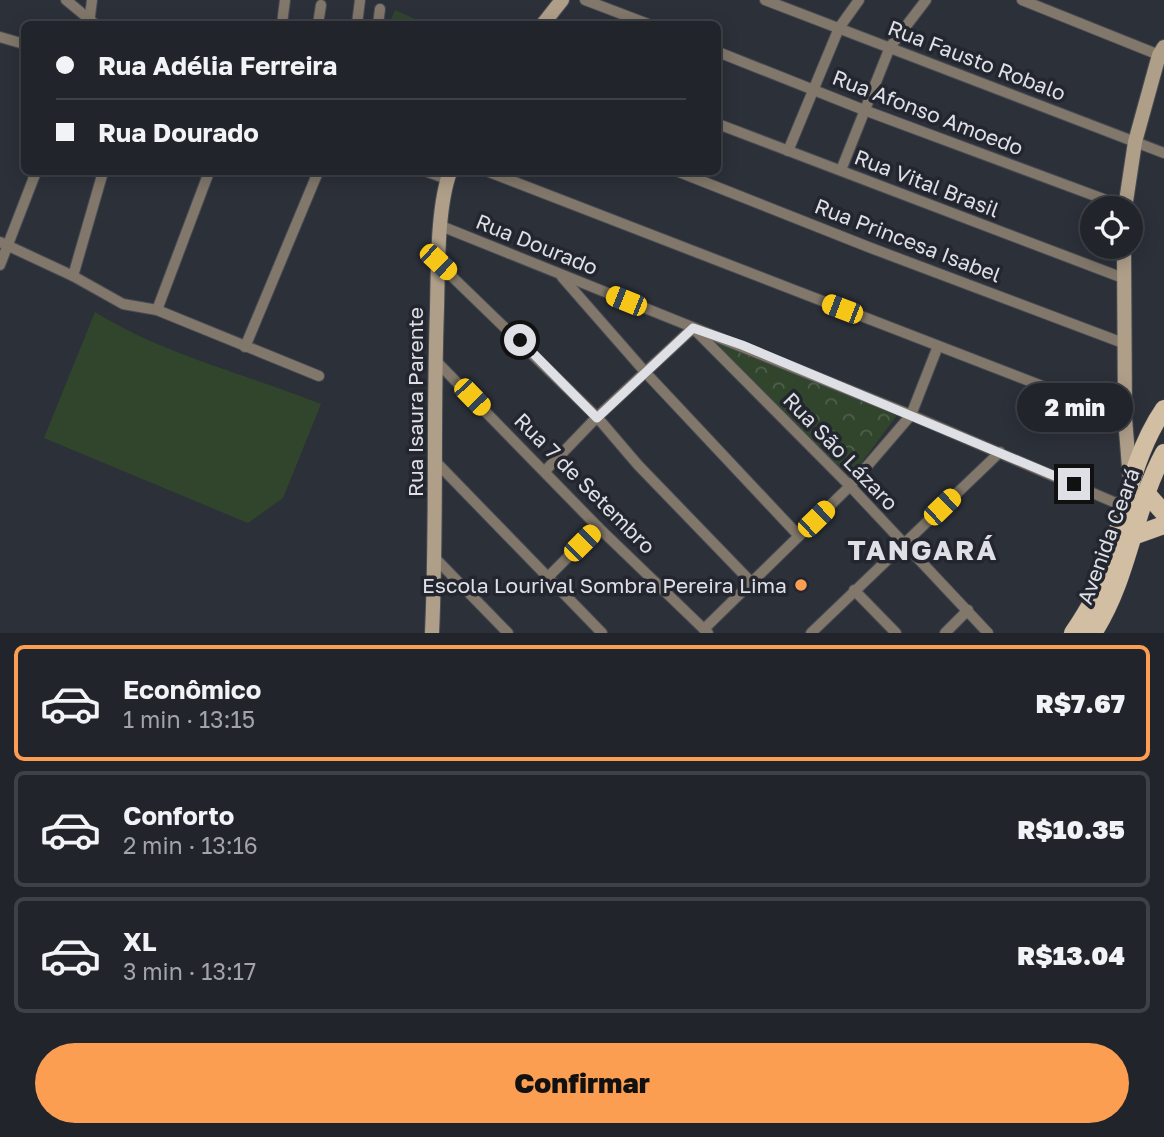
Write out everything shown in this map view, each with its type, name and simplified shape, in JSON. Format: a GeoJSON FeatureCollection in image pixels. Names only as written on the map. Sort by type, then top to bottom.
{"type":"FeatureCollection","features":[{"type":"Feature","properties":{"kind":"main road","name":"Avenida Ceará"},"geometry":{"type":"LineString","coordinates":[[1073,633],[1105,573],[1123,506],[1144,445],[1164,409]]}},
{"type":"Feature","properties":{"kind":"main road","name":"Avenida Ceará"},"geometry":{"type":"LineString","coordinates":[[1093,633],[1106,613],[1119,583],[1133,536],[1164,453]]}},
{"type":"Feature","properties":{"kind":"main road"},"geometry":{"type":"LineString","coordinates":[[1131,484],[1134,502],[1145,503],[1164,513]]}},
{"type":"Feature","properties":{"kind":"main road"},"geometry":{"type":"LineString","coordinates":[[1133,536],[1164,525]]}},
{"type":"Feature","properties":{"kind":"street"},"geometry":{"type":"LineString","coordinates":[[66,0],[89,21]]}},
{"type":"Feature","properties":{"kind":"street"},"geometry":{"type":"LineString","coordinates":[[91,21],[92,0]]}},
{"type":"Feature","properties":{"kind":"street"},"geometry":{"type":"LineString","coordinates":[[282,21],[285,0]]}},
{"type":"Feature","properties":{"kind":"street"},"geometry":{"type":"LineString","coordinates":[[357,21],[360,0]]}},
{"type":"Feature","properties":{"kind":"street"},"geometry":{"type":"LineString","coordinates":[[545,21],[562,0]]}},
{"type":"Feature","properties":{"kind":"street"},"geometry":{"type":"LineString","coordinates":[[585,0],[640,21]]}},
{"type":"Feature","properties":{"kind":"street","name":"Rua Fausto Robalo"},"geometry":{"type":"LineString","coordinates":[[765,0],[1164,153]]}},
{"type":"Feature","properties":{"kind":"street"},"geometry":{"type":"LineString","coordinates":[[788,151],[839,29],[859,0]]}},
{"type":"Feature","properties":{"kind":"street"},"geometry":{"type":"LineString","coordinates":[[841,170],[890,47],[926,0]]}},
{"type":"Feature","properties":{"kind":"street"},"geometry":{"type":"LineString","coordinates":[[1022,0],[1162,53],[1135,142],[1127,196]]}},
{"type":"Feature","properties":{"kind":"street"},"geometry":{"type":"LineString","coordinates":[[318,21],[321,5]]}},
{"type":"Feature","properties":{"kind":"street"},"geometry":{"type":"LineString","coordinates":[[378,21],[380,9]]}},
{"type":"Feature","properties":{"kind":"street"},"geometry":{"type":"LineString","coordinates":[[0,37],[21,43]]}},
{"type":"Feature","properties":{"kind":"street","name":"Rua Afonso Amoedo"},"geometry":{"type":"LineString","coordinates":[[721,53],[1093,196]]}},
{"type":"Feature","properties":{"kind":"street","name":"Rua Vital Brasil"},"geometry":{"type":"LineString","coordinates":[[721,125],[1123,278]]}},
{"type":"Feature","properties":{"kind":"street"},"geometry":{"type":"LineString","coordinates":[[0,265],[4,244],[35,175]]}},
{"type":"Feature","properties":{"kind":"street"},"geometry":{"type":"LineString","coordinates":[[73,276],[102,175]]}},
{"type":"Feature","properties":{"kind":"street"},"geometry":{"type":"LineString","coordinates":[[157,310],[208,175]]}},
{"type":"Feature","properties":{"kind":"street"},"geometry":{"type":"LineString","coordinates":[[245,347],[317,175]]}},
{"type":"Feature","properties":{"kind":"street","name":"Rua Isaura Parente"},"geometry":{"type":"LineString","coordinates":[[432,633],[438,262],[448,175]]}},
{"type":"Feature","properties":{"kind":"street"},"geometry":{"type":"LineString","coordinates":[[497,175],[1125,418]]}},
{"type":"Feature","properties":{"kind":"street","name":"Rua Princesa Isabel"},"geometry":{"type":"LineString","coordinates":[[687,175],[883,253],[1124,343]]}},
{"type":"Feature","properties":{"kind":"street","name":"Rua Dourado"},"geometry":{"type":"LineString","coordinates":[[441,226],[693,328],[718,335],[1123,506]]}},
{"type":"Feature","properties":{"kind":"street"},"geometry":{"type":"LineString","coordinates":[[4,244],[20,256],[73,276],[123,304],[157,310],[319,376]]}},
{"type":"Feature","properties":{"kind":"street"},"geometry":{"type":"LineString","coordinates":[[1124,259],[1125,418],[1131,484]]}},
{"type":"Feature","properties":{"kind":"street"},"geometry":{"type":"LineString","coordinates":[[438,262],[597,418],[638,465],[752,583]]}},
{"type":"Feature","properties":{"kind":"street"},"geometry":{"type":"LineString","coordinates":[[559,275],[646,373],[799,536]]}},
{"type":"Feature","properties":{"kind":"street"},"geometry":{"type":"LineString","coordinates":[[545,471],[693,328]]}},
{"type":"Feature","properties":{"kind":"street","name":"Rua São Lázaro"},"geometry":{"type":"LineString","coordinates":[[693,328],[850,485],[988,633]]}},
{"type":"Feature","properties":{"kind":"street"},"geometry":{"type":"LineString","coordinates":[[706,631],[850,485],[911,415],[938,346]]}},
{"type":"Feature","properties":{"kind":"street","name":"Rua 7 de Setembro"},"geometry":{"type":"LineString","coordinates":[[435,360],[598,527],[706,631]]}},
{"type":"Feature","properties":{"kind":"street"},"geometry":{"type":"LineString","coordinates":[[811,633],[1000,452]]}},
{"type":"Feature","properties":{"kind":"street"},"geometry":{"type":"LineString","coordinates":[[436,462],[602,633]]}},
{"type":"Feature","properties":{"kind":"street"},"geometry":{"type":"LineString","coordinates":[[548,577],[598,527]]}},
{"type":"Feature","properties":{"kind":"street"},"geometry":{"type":"LineString","coordinates":[[435,558],[508,633]]}},
{"type":"Feature","properties":{"kind":"street"},"geometry":{"type":"LineString","coordinates":[[854,590],[896,633]]}},
{"type":"Feature","properties":{"kind":"street"},"geometry":{"type":"LineString","coordinates":[[944,633],[968,610]]}},
{"type":"Feature","properties":{"kind":"green space"},"geometry":{"type":"Polygon","coordinates":[[[395,10],[417,20],[416,21],[390,21],[395,10]]]}},
{"type":"Feature","properties":{"kind":"green space"},"geometry":{"type":"Polygon","coordinates":[[[95,312],[177,352],[321,404],[283,498],[248,523],[44,438],[95,312]]]}},
{"type":"Feature","properties":{"kind":"green space"},"geometry":{"type":"Polygon","coordinates":[[[713,340],[898,414],[850,478],[713,340]]]}},
{"type":"Feature","properties":{"kind":"place","name":"Escola Lourival Sombra Pereira Lima"},"geometry":{"type":"Point","coordinates":[801,585]}},
{"type":"Feature","properties":{"kind":"district","name":"TANGARÁ"},"geometry":{"type":"Point","coordinates":[923,549]}},
{"type":"Feature","properties":{"kind":"route"},"geometry":{"type":"LineString","coordinates":[[520,340],[597,418],[693,328],[718,335],[1074,484]]}}]}
